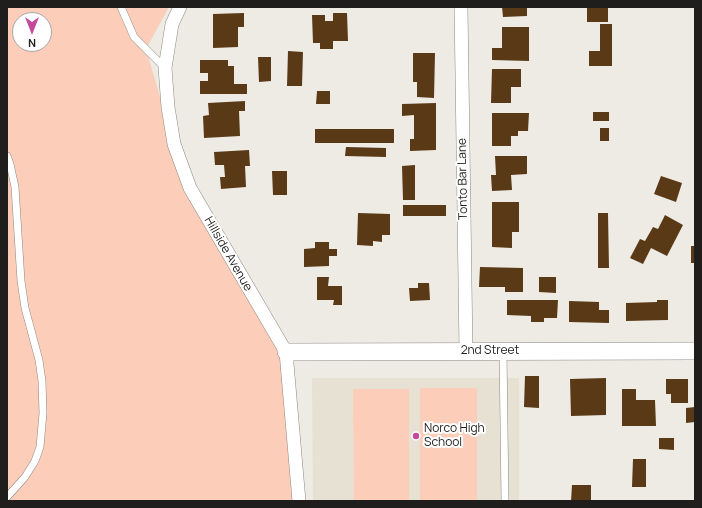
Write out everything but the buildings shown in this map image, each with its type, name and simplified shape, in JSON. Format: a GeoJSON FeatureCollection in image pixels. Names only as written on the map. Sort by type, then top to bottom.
{"type":"FeatureCollection","features":[{"type":"Feature","properties":{"kind":"street","name":"Hillside Avenue"},"geometry":{"type":"LineString","coordinates":[[180,7],[172,24],[165,68],[168,107],[174,144],[190,188],[286,352],[299,501]]}},
{"type":"Feature","properties":{"kind":"street","name":"Tonto Bar Lane"},"geometry":{"type":"LineString","coordinates":[[461,7],[466,351]]}},
{"type":"Feature","properties":{"kind":"street","name":"2nd Street"},"geometry":{"type":"LineString","coordinates":[[286,352],[695,351]]}},
{"type":"Feature","properties":{"kind":"lane"},"geometry":{"type":"LineString","coordinates":[[121,7],[134,37],[165,68]]}},
{"type":"Feature","properties":{"kind":"lane"},"geometry":{"type":"LineString","coordinates":[[7,156],[15,188],[21,281],[25,308],[39,360],[42,381],[40,447],[35,461],[25,477],[7,497]]}},
{"type":"Feature","properties":{"kind":"lane"},"geometry":{"type":"LineString","coordinates":[[503,352],[504,501]]}},
{"type":"Feature","properties":{"kind":"shaded area"},"geometry":{"type":"Polygon","coordinates":[[[7,7],[169,7],[146,49],[174,144],[190,188],[286,352],[299,501],[7,501],[7,7]]]}},
{"type":"Feature","properties":{"kind":"shaded area","name":"Norco High School"},"geometry":{"type":"Polygon","coordinates":[[[312,378],[519,378],[519,501],[313,501],[312,378]]]}},
{"type":"Feature","properties":{"kind":"shaded area"},"geometry":{"type":"Polygon","coordinates":[[[420,388],[477,388],[477,501],[420,501],[420,388]]]}},
{"type":"Feature","properties":{"kind":"shaded area"},"geometry":{"type":"Polygon","coordinates":[[[353,389],[409,389],[409,501],[354,501],[353,389]]]}},
{"type":"Feature","properties":{"kind":"place","name":"Norco High School"},"geometry":{"type":"Point","coordinates":[416,436]}}]}
